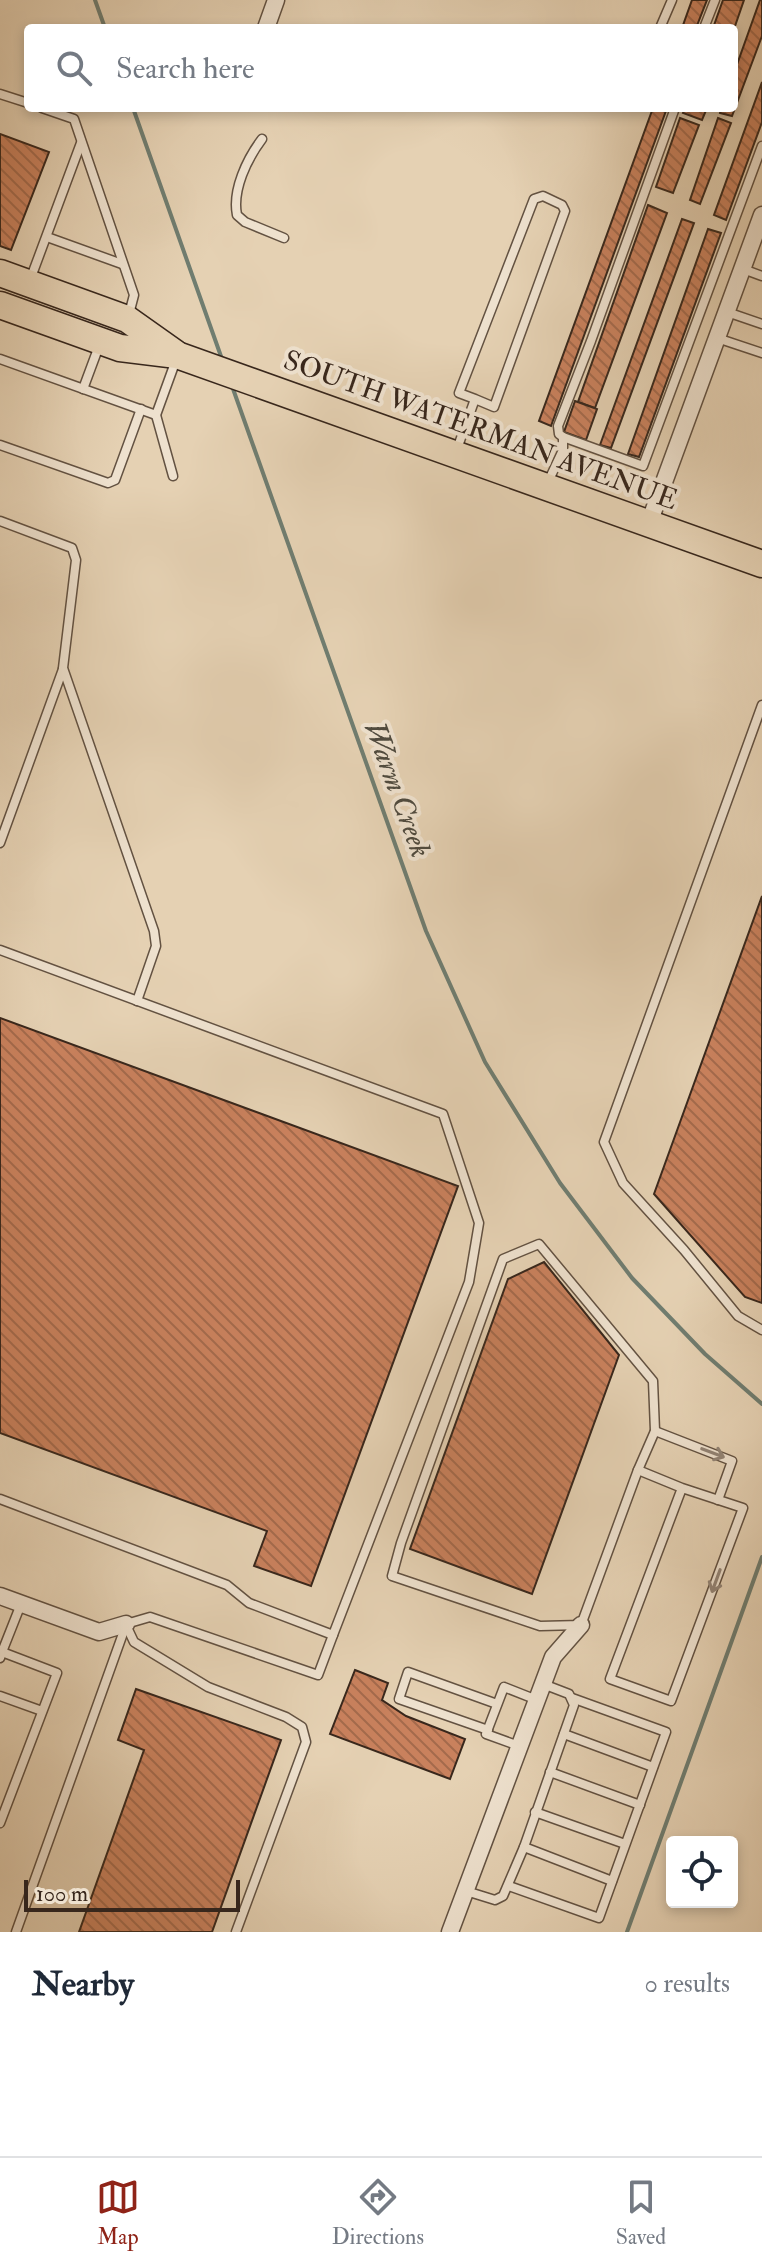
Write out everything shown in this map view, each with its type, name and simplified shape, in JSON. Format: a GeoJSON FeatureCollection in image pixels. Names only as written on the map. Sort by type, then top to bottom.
{"type":"FeatureCollection","features":[{"type":"Feature","properties":{"kind":"main road","name":"SOUTH WATERMAN AVENUE"},"geometry":{"type":"LineString","coordinates":[[0,273],[127,319],[177,355]]}},
{"type":"Feature","properties":{"kind":"main road"},"geometry":{"type":"LineString","coordinates":[[0,288],[116,330],[127,319]]}},
{"type":"Feature","properties":{"kind":"main road","name":"SOUTH WATERMAN AVENUE"},"geometry":{"type":"LineString","coordinates":[[0,305],[120,348],[177,355],[762,564]]}},
{"type":"Feature","properties":{"kind":"street"},"geometry":{"type":"LineString","coordinates":[[267,24],[276,0]]}},
{"type":"Feature","properties":{"kind":"street"},"geometry":{"type":"LineString","coordinates":[[649,523],[762,215]]}},
{"type":"Feature","properties":{"kind":"street"},"geometry":{"type":"LineString","coordinates":[[0,1596],[99,1632],[126,1624]]}},
{"type":"Feature","properties":{"kind":"street"},"geometry":{"type":"LineString","coordinates":[[450,1932],[553,1657],[581,1625]]}},
{"type":"Feature","properties":{"kind":"lane"},"geometry":{"type":"LineString","coordinates":[[662,24],[672,0]]}},
{"type":"Feature","properties":{"kind":"lane"},"geometry":{"type":"LineString","coordinates":[[706,24],[715,0]]}},
{"type":"Feature","properties":{"kind":"lane"},"geometry":{"type":"LineString","coordinates":[[0,94],[24,102]]}},
{"type":"Feature","properties":{"kind":"lane"},"geometry":{"type":"LineString","coordinates":[[54,112],[74,119],[134,295],[127,319]]}},
{"type":"Feature","properties":{"kind":"lane"},"geometry":{"type":"LineString","coordinates":[[674,112],[558,426],[559,434],[563,437],[643,466],[762,146]]}},
{"type":"Feature","properties":{"kind":"lane"},"geometry":{"type":"LineString","coordinates":[[262,139],[241,183],[235,202],[237,215],[254,226],[284,238]]}},
{"type":"Feature","properties":{"kind":"lane"},"geometry":{"type":"LineString","coordinates":[[29,283],[82,142]]}},
{"type":"Feature","properties":{"kind":"lane"},"geometry":{"type":"LineString","coordinates":[[543,196],[562,205],[565,211],[494,407],[475,399],[459,393],[534,199],[543,196]]}},
{"type":"Feature","properties":{"kind":"lane"},"geometry":{"type":"LineString","coordinates":[[47,237],[122,264]]}},
{"type":"Feature","properties":{"kind":"lane"},"geometry":{"type":"LineString","coordinates":[[742,269],[762,276]]}},
{"type":"Feature","properties":{"kind":"lane"},"geometry":{"type":"LineString","coordinates":[[727,312],[762,324]]}},
{"type":"Feature","properties":{"kind":"lane"},"geometry":{"type":"LineString","coordinates":[[717,338],[762,353]]}},
{"type":"Feature","properties":{"kind":"lane"},"geometry":{"type":"LineString","coordinates":[[83,389],[100,341]]}},
{"type":"Feature","properties":{"kind":"lane"},"geometry":{"type":"LineString","coordinates":[[173,476],[156,415],[177,355]]}},
{"type":"Feature","properties":{"kind":"lane"},"geometry":{"type":"LineString","coordinates":[[0,359],[156,415]]}},
{"type":"Feature","properties":{"kind":"lane"},"geometry":{"type":"LineString","coordinates":[[456,454],[475,399]]}},
{"type":"Feature","properties":{"kind":"lane"},"geometry":{"type":"LineString","coordinates":[[0,445],[108,483],[115,480],[141,409]]}},
{"type":"Feature","properties":{"kind":"lane"},"geometry":{"type":"LineString","coordinates":[[546,486],[563,450],[563,437]]}},
{"type":"Feature","properties":{"kind":"lane"},"geometry":{"type":"LineString","coordinates":[[0,521],[72,548],[76,560],[63,668],[0,843]]}},
{"type":"Feature","properties":{"kind":"lane"},"geometry":{"type":"LineString","coordinates":[[63,668],[154,931],[156,946],[137,1001]]}},
{"type":"Feature","properties":{"kind":"lane"},"geometry":{"type":"LineString","coordinates":[[762,705],[604,1142],[623,1183],[738,1316],[762,1330]]}},
{"type":"Feature","properties":{"kind":"lane"},"geometry":{"type":"LineString","coordinates":[[0,950],[443,1114],[479,1223],[469,1282],[318,1675],[150,1617],[126,1624]]}},
{"type":"Feature","properties":{"kind":"lane"},"geometry":{"type":"LineString","coordinates":[[539,1244],[653,1381],[655,1431],[638,1470],[581,1625],[540,1626],[392,1576],[401,1543],[503,1259],[539,1244]]}},
{"type":"Feature","properties":{"kind":"lane"},"geometry":{"type":"LineString","coordinates":[[655,1431],[732,1461],[718,1500]]}},
{"type":"Feature","properties":{"kind":"lane"},"geometry":{"type":"LineString","coordinates":[[638,1470],[743,1508],[671,1701],[610,1679],[682,1488]]}},
{"type":"Feature","properties":{"kind":"lane"},"geometry":{"type":"LineString","coordinates":[[0,1499],[227,1585],[249,1603],[333,1635]]}},
{"type":"Feature","properties":{"kind":"lane"},"geometry":{"type":"LineString","coordinates":[[0,1823],[57,1673],[1,1654],[21,1604]]}},
{"type":"Feature","properties":{"kind":"lane"},"geometry":{"type":"LineString","coordinates":[[16,1932],[126,1624]]}},
{"type":"Feature","properties":{"kind":"lane"},"geometry":{"type":"LineString","coordinates":[[126,1624],[134,1642],[208,1687],[286,1717],[302,1727],[306,1742],[236,1932]]}},
{"type":"Feature","properties":{"kind":"lane"},"geometry":{"type":"LineString","coordinates":[[488,1730],[399,1699],[408,1672],[497,1704]]}},
{"type":"Feature","properties":{"kind":"lane"},"geometry":{"type":"LineString","coordinates":[[509,1886],[599,1918],[666,1732],[572,1698],[569,1694],[504,1687],[486,1734],[519,1746]]}},
{"type":"Feature","properties":{"kind":"lane"},"geometry":{"type":"LineString","coordinates":[[0,1696],[42,1711]]}},
{"type":"Feature","properties":{"kind":"lane"},"geometry":{"type":"LineString","coordinates":[[466,1891],[495,1900],[503,1896],[509,1886],[574,1705],[572,1698]]}},
{"type":"Feature","properties":{"kind":"lane"},"geometry":{"type":"LineString","coordinates":[[564,1734],[653,1767]]}},
{"type":"Feature","properties":{"kind":"lane"},"geometry":{"type":"LineString","coordinates":[[550,1772],[640,1805]]}},
{"type":"Feature","properties":{"kind":"lane"},"geometry":{"type":"LineString","coordinates":[[535,1812],[625,1844]]}},
{"type":"Feature","properties":{"kind":"lane"},"geometry":{"type":"LineString","coordinates":[[524,1847],[612,1881]]}},
{"type":"Feature","properties":{"kind":"building"},"geometry":{"type":"Polygon","coordinates":[[[692,0],[707,0],[698,24],[683,24],[692,0]]]}},
{"type":"Feature","properties":{"kind":"building"},"geometry":{"type":"Polygon","coordinates":[[[723,0],[744,0],[736,24],[714,24],[723,0]]]}},
{"type":"Feature","properties":{"kind":"building"},"geometry":{"type":"Polygon","coordinates":[[[762,0],[762,36],[738,100],[738,62],[762,0]]]}},
{"type":"Feature","properties":{"kind":"building"},"geometry":{"type":"Polygon","coordinates":[[[762,82],[762,122],[726,220],[714,215],[762,82]]]}},
{"type":"Feature","properties":{"kind":"building"},"geometry":{"type":"Polygon","coordinates":[[[652,112],[666,112],[551,426],[539,421],[652,112]]]}},
{"type":"Feature","properties":{"kind":"building"},"geometry":{"type":"Polygon","coordinates":[[[683,112],[705,112],[702,120],[683,112]]]}},
{"type":"Feature","properties":{"kind":"building"},"geometry":{"type":"Polygon","coordinates":[[[680,118],[699,125],[673,193],[656,187],[680,118]]]}},
{"type":"Feature","properties":{"kind":"building"},"geometry":{"type":"Polygon","coordinates":[[[718,118],[731,123],[700,204],[690,200],[718,118]]]}},
{"type":"Feature","properties":{"kind":"building"},"geometry":{"type":"Polygon","coordinates":[[[0,134],[49,152],[11,250],[0,246],[0,134]]]}},
{"type":"Feature","properties":{"kind":"building"},"geometry":{"type":"Polygon","coordinates":[[[648,205],[667,213],[595,408],[578,402],[648,205]]]}},
{"type":"Feature","properties":{"kind":"building"},"geometry":{"type":"Polygon","coordinates":[[[682,219],[694,223],[611,448],[600,445],[682,219]]]}},
{"type":"Feature","properties":{"kind":"building"},"geometry":{"type":"Polygon","coordinates":[[[708,229],[721,233],[639,457],[628,454],[708,229]]]}},
{"type":"Feature","properties":{"kind":"building"},"geometry":{"type":"Polygon","coordinates":[[[575,401],[597,409],[586,440],[564,432],[575,401]]]}},
{"type":"Feature","properties":{"kind":"building"},"geometry":{"type":"Polygon","coordinates":[[[762,896],[762,1303],[745,1297],[654,1194],[762,896]]]}},
{"type":"Feature","properties":{"kind":"building"},"geometry":{"type":"Polygon","coordinates":[[[0,1018],[458,1186],[311,1586],[254,1566],[267,1531],[0,1433],[0,1018]]]}},
{"type":"Feature","properties":{"kind":"building"},"geometry":{"type":"Polygon","coordinates":[[[544,1262],[619,1355],[532,1594],[410,1549],[508,1279],[544,1262]]]}},
{"type":"Feature","properties":{"kind":"building"},"geometry":{"type":"Polygon","coordinates":[[[355,1670],[388,1683],[382,1700],[406,1716],[465,1739],[450,1779],[330,1734],[355,1670]]]}},
{"type":"Feature","properties":{"kind":"building"},"geometry":{"type":"Polygon","coordinates":[[[136,1689],[281,1740],[212,1932],[79,1932],[144,1750],[118,1740],[136,1689]]]}},
{"type":"Feature","properties":{"kind":"waterway","name":"Warm Creek"},"geometry":{"type":"LineString","coordinates":[[95,0],[104,24]]}},
{"type":"Feature","properties":{"kind":"waterway","name":"Warm Creek"},"geometry":{"type":"LineString","coordinates":[[134,112],[223,362]]}},
{"type":"Feature","properties":{"kind":"waterway","name":"Warm Creek"},"geometry":{"type":"LineString","coordinates":[[232,386],[426,931],[485,1062],[560,1183],[632,1278],[705,1354],[762,1404]]}},
{"type":"Feature","properties":{"kind":"waterway"},"geometry":{"type":"LineString","coordinates":[[627,1932],[762,1557]]}}]}
